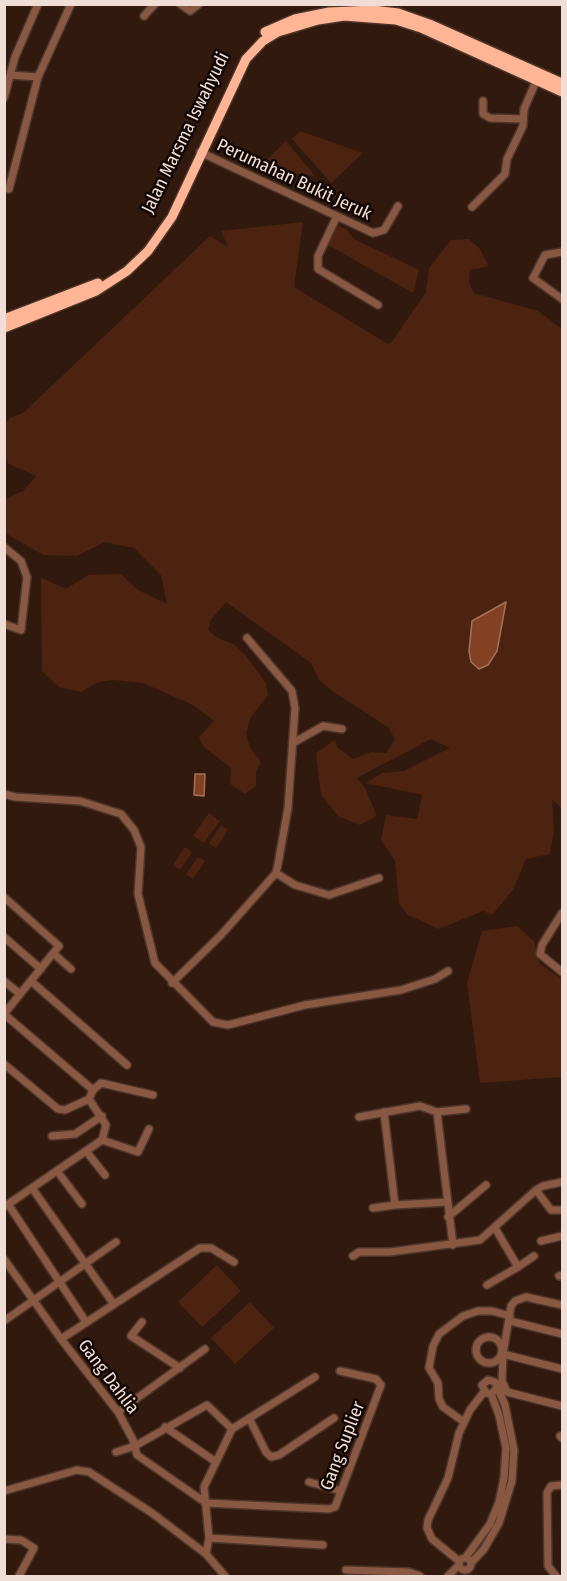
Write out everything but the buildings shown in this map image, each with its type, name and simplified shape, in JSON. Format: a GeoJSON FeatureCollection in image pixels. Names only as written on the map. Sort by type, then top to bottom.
{"type":"FeatureCollection","features":[{"type":"Feature","properties":{"kind":"highway","name":"Jalan Marsma Iswahyudi"},"geometry":{"type":"LineString","coordinates":[[4,327],[96,291],[115,280],[141,259],[167,225],[201,153],[229,81],[250,44],[285,22],[374,10],[413,17],[443,34]]}},
{"type":"Feature","properties":{"kind":"highway","name":"Jalan Marsma Iswahyudi"},"geometry":{"type":"LineString","coordinates":[[327,15],[388,19],[443,34]]}},
{"type":"Feature","properties":{"kind":"highway"},"geometry":{"type":"LineString","coordinates":[[443,34],[562,92]]}},
{"type":"Feature","properties":{"kind":"highway"},"geometry":{"type":"LineString","coordinates":[[443,34],[562,83]]}},
{"type":"Feature","properties":{"kind":"highway","name":"Jalan Marsma Iswahyudi"},"geometry":{"type":"LineString","coordinates":[[4,318],[93,285],[124,266],[155,232],[201,153]]}},
{"type":"Feature","properties":{"kind":"street"},"geometry":{"type":"LineString","coordinates":[[4,98],[10,75],[8,65],[38,4]]}},
{"type":"Feature","properties":{"kind":"street"},"geometry":{"type":"LineString","coordinates":[[7,189],[38,77],[71,4]]}},
{"type":"Feature","properties":{"kind":"street"},"geometry":{"type":"LineString","coordinates":[[144,16],[155,4]]}},
{"type":"Feature","properties":{"kind":"street"},"geometry":{"type":"LineString","coordinates":[[180,4],[190,11],[199,4]]}},
{"type":"Feature","properties":{"kind":"street"},"geometry":{"type":"LineString","coordinates":[[327,15],[337,4]]}},
{"type":"Feature","properties":{"kind":"street"},"geometry":{"type":"LineString","coordinates":[[363,4],[388,19]]}},
{"type":"Feature","properties":{"kind":"street"},"geometry":{"type":"LineString","coordinates":[[10,75],[38,77]]}},
{"type":"Feature","properties":{"kind":"street"},"geometry":{"type":"LineString","coordinates":[[472,207],[505,174],[507,159],[523,126],[526,104],[537,79]]}},
{"type":"Feature","properties":{"kind":"street"},"geometry":{"type":"LineString","coordinates":[[483,101],[483,114],[490,118],[524,119]]}},
{"type":"Feature","properties":{"kind":"street","name":"Perumahan Bukit Jeruk"},"geometry":{"type":"LineString","coordinates":[[201,153],[377,234],[384,230],[398,206]]}},
{"type":"Feature","properties":{"kind":"street"},"geometry":{"type":"LineString","coordinates":[[337,216],[318,256],[318,269],[378,305]]}},
{"type":"Feature","properties":{"kind":"street"},"geometry":{"type":"LineString","coordinates":[[562,252],[545,255],[533,278],[562,299]]}},
{"type":"Feature","properties":{"kind":"street"},"geometry":{"type":"LineString","coordinates":[[4,547],[21,561],[27,577],[21,630],[4,624]]}},
{"type":"Feature","properties":{"kind":"street"},"geometry":{"type":"LineString","coordinates":[[172,983],[220,935],[276,873],[288,808],[295,708],[292,691],[247,638]]}},
{"type":"Feature","properties":{"kind":"street"},"geometry":{"type":"LineString","coordinates":[[292,743],[323,726],[342,729]]}},
{"type":"Feature","properties":{"kind":"street"},"geometry":{"type":"LineString","coordinates":[[4,794],[15,797],[80,801],[121,814],[134,830],[141,847],[138,894],[155,963],[172,983],[213,1022],[228,1025],[305,1005],[401,990],[435,979],[448,971]]}},
{"type":"Feature","properties":{"kind":"street"},"geometry":{"type":"LineString","coordinates":[[276,873],[295,885],[330,895],[379,878]]}},
{"type":"Feature","properties":{"kind":"street"},"geometry":{"type":"LineString","coordinates":[[4,897],[54,939],[58,946],[54,954],[4,1014],[93,1090]]}},
{"type":"Feature","properties":{"kind":"street"},"geometry":{"type":"LineString","coordinates":[[562,913],[542,945],[540,954],[562,972]]}},
{"type":"Feature","properties":{"kind":"street"},"geometry":{"type":"LineString","coordinates":[[4,938],[41,969]]}},
{"type":"Feature","properties":{"kind":"street"},"geometry":{"type":"LineString","coordinates":[[54,954],[71,969]]}},
{"type":"Feature","properties":{"kind":"street"},"geometry":{"type":"LineString","coordinates":[[4,981],[20,994]]}},
{"type":"Feature","properties":{"kind":"street"},"geometry":{"type":"LineString","coordinates":[[31,981],[127,1065]]}},
{"type":"Feature","properties":{"kind":"street"},"geometry":{"type":"LineString","coordinates":[[4,1064],[58,1109],[65,1110],[89,1099],[93,1090],[101,1083],[153,1095]]}},
{"type":"Feature","properties":{"kind":"street"},"geometry":{"type":"LineString","coordinates":[[86,1322],[6,1206],[102,1140],[106,1125],[89,1099]]}},
{"type":"Feature","properties":{"kind":"street"},"geometry":{"type":"LineString","coordinates":[[359,1117],[420,1106],[437,1112],[466,1109]]}},
{"type":"Feature","properties":{"kind":"street"},"geometry":{"type":"LineString","coordinates":[[384,1112],[395,1205]]}},
{"type":"Feature","properties":{"kind":"street"},"geometry":{"type":"LineString","coordinates":[[437,1112],[453,1245]]}},
{"type":"Feature","properties":{"kind":"street"},"geometry":{"type":"LineString","coordinates":[[52,1136],[75,1134],[102,1116]]}},
{"type":"Feature","properties":{"kind":"street"},"geometry":{"type":"LineString","coordinates":[[102,1140],[138,1152],[149,1129]]}},
{"type":"Feature","properties":{"kind":"street"},"geometry":{"type":"LineString","coordinates":[[86,1151],[105,1175]]}},
{"type":"Feature","properties":{"kind":"street"},"geometry":{"type":"LineString","coordinates":[[57,1171],[82,1204]]}},
{"type":"Feature","properties":{"kind":"street"},"geometry":{"type":"LineString","coordinates":[[352,1256],[359,1252],[390,1252],[480,1240],[536,1190],[562,1182]]}},
{"type":"Feature","properties":{"kind":"street"},"geometry":{"type":"LineString","coordinates":[[448,1217],[486,1185]]}},
{"type":"Feature","properties":{"kind":"street"},"geometry":{"type":"LineString","coordinates":[[32,1188],[113,1303]]}},
{"type":"Feature","properties":{"kind":"street"},"geometry":{"type":"LineString","coordinates":[[536,1190],[551,1210],[562,1210]]}},
{"type":"Feature","properties":{"kind":"street"},"geometry":{"type":"LineString","coordinates":[[373,1208],[447,1202]]}},
{"type":"Feature","properties":{"kind":"street"},"geometry":{"type":"LineString","coordinates":[[495,1228],[518,1267]]}},
{"type":"Feature","properties":{"kind":"street"},"geometry":{"type":"LineString","coordinates":[[541,1241],[562,1236]]}},
{"type":"Feature","properties":{"kind":"street"},"geometry":{"type":"LineString","coordinates":[[6,1318],[116,1242]]}},
{"type":"Feature","properties":{"kind":"street"},"geometry":{"type":"LineString","coordinates":[[61,1339],[200,1248],[211,1248],[234,1262]]}},
{"type":"Feature","properties":{"kind":"street"},"geometry":{"type":"LineString","coordinates":[[487,1286],[534,1256]]}},
{"type":"Feature","properties":{"kind":"street","name":"Gang Dahlia"},"geometry":{"type":"LineString","coordinates":[[4,1259],[61,1339],[118,1412],[139,1457],[206,1503]]}},
{"type":"Feature","properties":{"kind":"street"},"geometry":{"type":"LineString","coordinates":[[562,1305],[521,1298],[511,1306],[503,1354],[502,1381],[504,1390],[562,1406]]}},
{"type":"Feature","properties":{"kind":"street"},"geometry":{"type":"LineString","coordinates":[[464,1422],[443,1407],[439,1399],[438,1383],[429,1368],[433,1346],[439,1334],[463,1316],[485,1311],[562,1334]]}},
{"type":"Feature","properties":{"kind":"street"},"geometry":{"type":"LineString","coordinates":[[142,1322],[128,1334],[180,1368]]}},
{"type":"Feature","properties":{"kind":"street"},"geometry":{"type":"LineString","coordinates":[[118,1412],[205,1349]]}},
{"type":"Feature","properties":{"kind":"street"},"geometry":{"type":"LineString","coordinates":[[503,1354],[562,1369]]}},
{"type":"Feature","properties":{"kind":"street"},"geometry":{"type":"LineString","coordinates":[[488,1364],[489,1379]]}},
{"type":"Feature","properties":{"kind":"street","name":"Gang Suplier"},"geometry":{"type":"LineString","coordinates":[[206,1503],[329,1509],[335,1507],[381,1382],[370,1376],[340,1371]]}},
{"type":"Feature","properties":{"kind":"street"},"geometry":{"type":"LineString","coordinates":[[206,1554],[209,1538],[204,1487],[232,1429],[315,1377]]}},
{"type":"Feature","properties":{"kind":"street"},"geometry":{"type":"LineString","coordinates":[[464,1563],[438,1545],[427,1528],[448,1478],[464,1422],[491,1391],[495,1382],[489,1379]]}},
{"type":"Feature","properties":{"kind":"street"},"geometry":{"type":"LineString","coordinates":[[460,1576],[464,1563],[490,1524],[499,1502],[504,1478],[506,1448],[497,1407],[491,1391],[482,1385],[489,1379]]}},
{"type":"Feature","properties":{"kind":"street"},"geometry":{"type":"LineString","coordinates":[[117,1452],[135,1446],[207,1405],[232,1429]]}},
{"type":"Feature","properties":{"kind":"street"},"geometry":{"type":"LineString","coordinates":[[249,1418],[266,1452],[271,1457],[279,1455],[334,1418]]}},
{"type":"Feature","properties":{"kind":"street"},"geometry":{"type":"LineString","coordinates":[[165,1427],[216,1462]]}},
{"type":"Feature","properties":{"kind":"street"},"geometry":{"type":"LineString","coordinates":[[4,1491],[77,1470],[89,1472],[152,1513],[206,1554],[225,1576]]}},
{"type":"Feature","properties":{"kind":"street"},"geometry":{"type":"LineString","coordinates":[[309,1482],[341,1491]]}},
{"type":"Feature","properties":{"kind":"street"},"geometry":{"type":"LineString","coordinates":[[556,1576],[548,1566],[547,1494],[551,1486],[562,1485]]}},
{"type":"Feature","properties":{"kind":"street"},"geometry":{"type":"LineString","coordinates":[[209,1538],[323,1545]]}},
{"type":"Feature","properties":{"kind":"street"},"geometry":{"type":"LineString","coordinates":[[4,1539],[21,1540],[34,1548],[19,1576]]}},
{"type":"Feature","properties":{"kind":"street"},"geometry":{"type":"LineString","coordinates":[[448,1576],[464,1563]]}},
{"type":"Feature","properties":{"kind":"street"},"geometry":{"type":"LineString","coordinates":[[346,1570],[409,1572],[420,1576]]}},
{"type":"Feature","properties":{"kind":"shaded area"},"geometry":{"type":"Polygon","coordinates":[[[300,131],[363,153],[331,183],[292,139],[300,131]]]}},
{"type":"Feature","properties":{"kind":"shaded area"},"geometry":{"type":"Polygon","coordinates":[[[286,141],[315,176],[258,169],[286,141]]]}},
{"type":"Feature","properties":{"kind":"shaded area"},"geometry":{"type":"Polygon","coordinates":[[[303,222],[294,287],[388,344],[391,343],[426,292],[429,268],[451,240],[469,239],[479,248],[489,266],[470,270],[469,282],[474,293],[538,311],[562,329],[562,809],[552,799],[554,832],[550,854],[526,859],[513,890],[492,915],[483,911],[439,929],[408,915],[399,904],[395,861],[381,840],[386,815],[417,819],[422,795],[366,783],[382,773],[404,771],[450,748],[431,739],[357,778],[365,788],[377,816],[360,825],[338,816],[321,795],[316,753],[335,740],[338,748],[353,759],[371,752],[386,753],[395,740],[389,728],[334,692],[319,680],[311,663],[226,602],[211,620],[208,630],[216,637],[235,645],[246,656],[266,683],[268,695],[251,717],[246,733],[250,748],[261,762],[256,772],[256,786],[245,794],[230,784],[231,768],[204,747],[199,737],[214,721],[193,705],[143,683],[114,680],[98,682],[81,692],[59,687],[42,671],[41,578],[66,589],[88,575],[121,574],[138,590],[167,604],[161,575],[134,548],[105,542],[77,556],[43,555],[5,533],[5,499],[23,491],[36,476],[9,464],[5,458],[4,426],[10,418],[23,413],[210,236],[228,247],[221,231],[303,222]]]}},
{"type":"Feature","properties":{"kind":"shaded area"},"geometry":{"type":"Polygon","coordinates":[[[338,225],[348,231],[354,239],[419,270],[413,293],[328,245],[338,225]]]}},
{"type":"Feature","properties":{"kind":"shaded area"},"geometry":{"type":"Polygon","coordinates":[[[506,602],[497,651],[488,665],[479,669],[471,662],[469,651],[472,621],[506,602]]]}},
{"type":"Feature","properties":{"kind":"shaded area"},"geometry":{"type":"Polygon","coordinates":[[[195,774],[205,774],[204,796],[194,795],[195,774]]]}},
{"type":"Feature","properties":{"kind":"shaded area"},"geometry":{"type":"Polygon","coordinates":[[[209,813],[220,821],[204,843],[193,836],[209,813]]]}},
{"type":"Feature","properties":{"kind":"shaded area"},"geometry":{"type":"Polygon","coordinates":[[[221,825],[228,830],[216,848],[209,843],[221,825]]]}},
{"type":"Feature","properties":{"kind":"shaded area"},"geometry":{"type":"Polygon","coordinates":[[[185,847],[192,852],[180,870],[173,865],[185,847]]]}},
{"type":"Feature","properties":{"kind":"shaded area"},"geometry":{"type":"Polygon","coordinates":[[[198,857],[205,861],[193,879],[186,874],[198,857]]]}},
{"type":"Feature","properties":{"kind":"shaded area"},"geometry":{"type":"Polygon","coordinates":[[[517,926],[534,941],[540,964],[562,979],[562,1077],[480,1083],[467,983],[482,931],[517,926]]]}},
{"type":"Feature","properties":{"kind":"shaded area"},"geometry":{"type":"Polygon","coordinates":[[[217,1265],[241,1291],[202,1327],[178,1302],[217,1265]]]}},
{"type":"Feature","properties":{"kind":"shaded area"},"geometry":{"type":"Polygon","coordinates":[[[250,1302],[274,1328],[235,1364],[211,1338],[250,1302]]]}}]}
